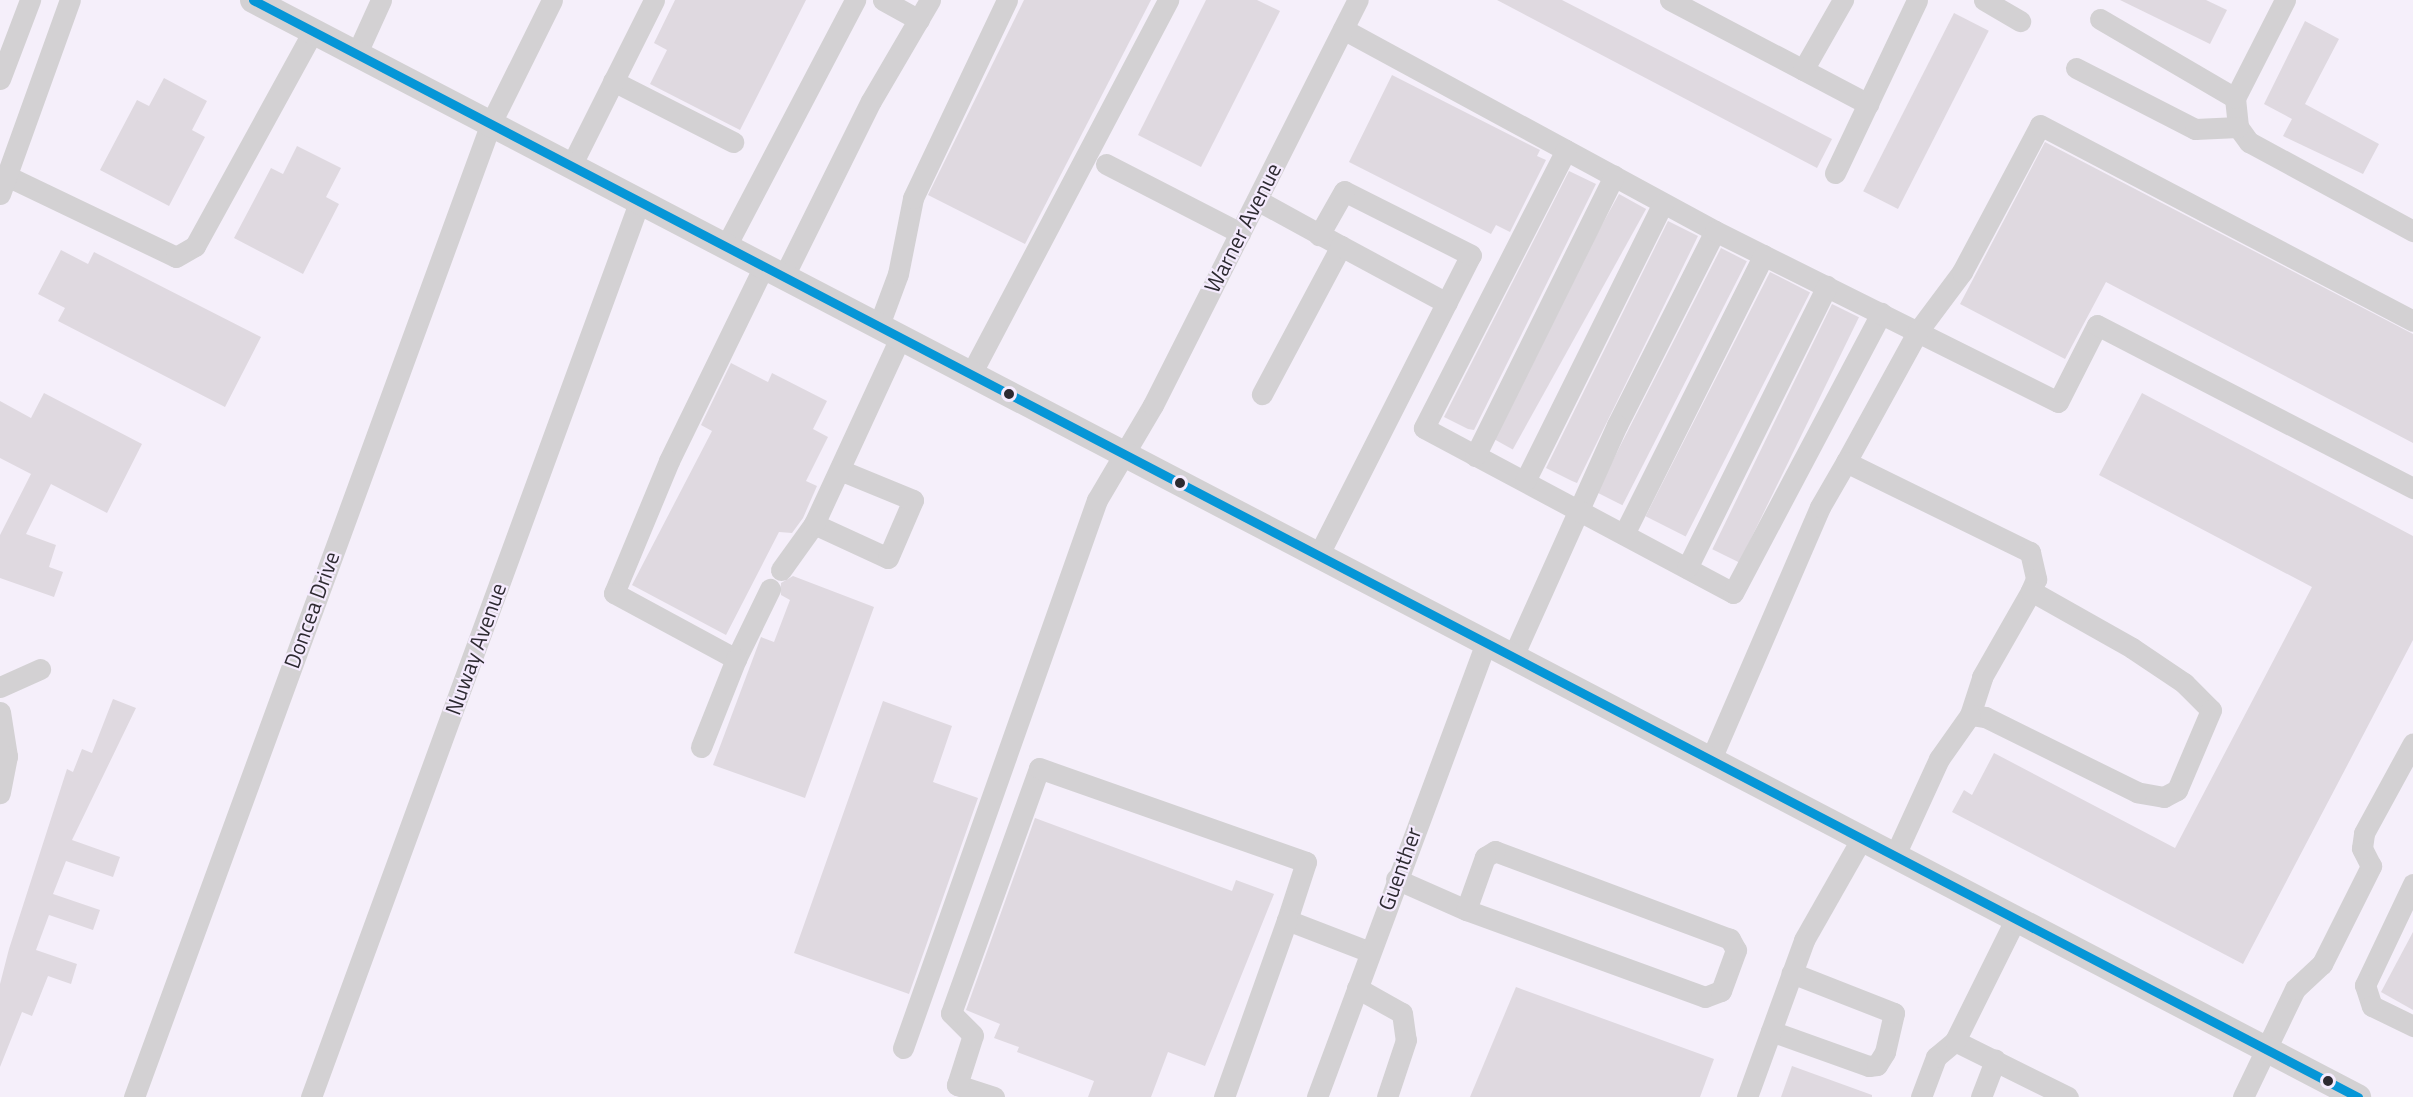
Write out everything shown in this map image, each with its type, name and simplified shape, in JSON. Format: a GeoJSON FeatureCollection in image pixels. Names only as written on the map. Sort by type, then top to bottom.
{"type":"FeatureCollection","features":[{"type":"Feature","properties":{"kind":"main road"},"geometry":{"type":"LineString","coordinates":[[253,0],[572,164],[2358,1097]]}},
{"type":"Feature","properties":{"kind":"street"},"geometry":{"type":"LineString","coordinates":[[0,79],[30,0]]}},
{"type":"Feature","properties":{"kind":"street"},"geometry":{"type":"LineString","coordinates":[[70,0],[4,177],[176,256],[195,246],[313,31]]}},
{"type":"Feature","properties":{"kind":"street"},"geometry":{"type":"LineString","coordinates":[[357,53],[381,0]]}},
{"type":"Feature","properties":{"kind":"street","name":"Doncea Drive"},"geometry":{"type":"LineString","coordinates":[[134,1097],[491,123],[552,0]]}},
{"type":"Feature","properties":{"kind":"street"},"geometry":{"type":"LineString","coordinates":[[572,164],[654,0]]}},
{"type":"Feature","properties":{"kind":"street"},"geometry":{"type":"LineString","coordinates":[[726,246],[855,0]]}},
{"type":"Feature","properties":{"kind":"street"},"geometry":{"type":"LineString","coordinates":[[883,0],[919,20]]}},
{"type":"Feature","properties":{"kind":"street"},"geometry":{"type":"LineString","coordinates":[[736,659],[614,592],[669,461],[774,271],[930,0]]}},
{"type":"Feature","properties":{"kind":"street"},"geometry":{"type":"LineString","coordinates":[[781,570],[814,524],[840,470],[890,330],[913,198],[1007,0]]}},
{"type":"Feature","properties":{"kind":"street"},"geometry":{"type":"LineString","coordinates":[[971,374],[1168,0]]}},
{"type":"Feature","properties":{"kind":"street","name":"Warner Avenue"},"geometry":{"type":"LineString","coordinates":[[903,1048],[1097,500],[1125,454],[1358,0]]}},
{"type":"Feature","properties":{"kind":"street"},"geometry":{"type":"LineString","coordinates":[[1670,0],[1868,104]]}},
{"type":"Feature","properties":{"kind":"street"},"geometry":{"type":"LineString","coordinates":[[1803,70],[1843,0]]}},
{"type":"Feature","properties":{"kind":"street"},"geometry":{"type":"LineString","coordinates":[[1835,173],[1917,0]]}},
{"type":"Feature","properties":{"kind":"street"},"geometry":{"type":"LineString","coordinates":[[1984,0],[2020,21]]}},
{"type":"Feature","properties":{"kind":"street"},"geometry":{"type":"LineString","coordinates":[[2285,0],[2235,98],[2238,127],[2249,142],[2413,231]]}},
{"type":"Feature","properties":{"kind":"street"},"geometry":{"type":"LineString","coordinates":[[2100,19],[2235,98]]}},
{"type":"Feature","properties":{"kind":"street"},"geometry":{"type":"LineString","coordinates":[[1343,30],[1715,231],[2058,402],[2097,325],[2413,488]]}},
{"type":"Feature","properties":{"kind":"street"},"geometry":{"type":"LineString","coordinates":[[2076,68],[2195,129],[2238,127]]}},
{"type":"Feature","properties":{"kind":"street"},"geometry":{"type":"LineString","coordinates":[[613,81],[733,142]]}},
{"type":"Feature","properties":{"kind":"street"},"geometry":{"type":"LineString","coordinates":[[1711,759],[1820,507],[1918,331],[1962,272],[2040,125],[2413,321]]}},
{"type":"Feature","properties":{"kind":"street"},"geometry":{"type":"LineString","coordinates":[[1566,150],[1424,428],[1733,593],[1881,313]]}},
{"type":"Feature","properties":{"kind":"street"},"geometry":{"type":"LineString","coordinates":[[1106,164],[1240,233]]}},
{"type":"Feature","properties":{"kind":"street"},"geometry":{"type":"LineString","coordinates":[[1476,456],[1614,176]]}},
{"type":"Feature","properties":{"kind":"street"},"geometry":{"type":"LineString","coordinates":[[1319,235],[1344,191],[1471,255],[1319,554]]}},
{"type":"Feature","properties":{"kind":"street","name":"Nuway Avenue"},"geometry":{"type":"LineString","coordinates":[[311,1097],[640,200]]}},
{"type":"Feature","properties":{"kind":"street"},"geometry":{"type":"LineString","coordinates":[[1257,200],[1447,303]]}},
{"type":"Feature","properties":{"kind":"street"},"geometry":{"type":"LineString","coordinates":[[1525,481],[1663,203]]}},
{"type":"Feature","properties":{"kind":"street"},"geometry":{"type":"LineString","coordinates":[[1513,656],[1578,509],[1715,231]]}},
{"type":"Feature","properties":{"kind":"street"},"geometry":{"type":"LineString","coordinates":[[1262,394],[1341,246]]}},
{"type":"Feature","properties":{"kind":"street"},"geometry":{"type":"LineString","coordinates":[[1624,534],[1764,255]]}},
{"type":"Feature","properties":{"kind":"street"},"geometry":{"type":"LineString","coordinates":[[1687,568],[1827,286]]}},
{"type":"Feature","properties":{"kind":"street"},"geometry":{"type":"LineString","coordinates":[[1846,462],[2030,552],[2036,579],[1982,677],[1970,715],[1939,759],[1895,855]]}},
{"type":"Feature","properties":{"kind":"street"},"geometry":{"type":"LineString","coordinates":[[814,524],[888,558],[913,500],[840,470]]}},
{"type":"Feature","properties":{"kind":"street"},"geometry":{"type":"LineString","coordinates":[[701,747],[736,659],[770,589]]}},
{"type":"Feature","properties":{"kind":"street"},"geometry":{"type":"LineString","coordinates":[[1970,715],[1985,717],[2137,792],[2164,797],[2177,790],[2202,740],[2211,710],[2184,683],[2031,591]]}},
{"type":"Feature","properties":{"kind":"street","name":"Guenther"},"geometry":{"type":"LineString","coordinates":[[1317,1097],[1485,642]]}},
{"type":"Feature","properties":{"kind":"street"},"geometry":{"type":"LineString","coordinates":[[0,687],[40,669]]}},
{"type":"Feature","properties":{"kind":"street"},"geometry":{"type":"LineString","coordinates":[[0,712],[7,756],[0,793]]}},
{"type":"Feature","properties":{"kind":"street"},"geometry":{"type":"LineString","coordinates":[[2243,1097],[2263,1047],[2295,989],[2322,964],[2371,866],[2362,848],[2364,833],[2413,743]]}},
{"type":"Feature","properties":{"kind":"street"},"geometry":{"type":"LineString","coordinates":[[994,1097],[957,1085],[973,1035],[951,1013],[1039,768],[1306,862],[1224,1097]]}},
{"type":"Feature","properties":{"kind":"street"},"geometry":{"type":"LineString","coordinates":[[1747,1097],[1804,940],[1862,838]]}},
{"type":"Feature","properties":{"kind":"street"},"geometry":{"type":"LineString","coordinates":[[1396,879],[1466,910],[1705,997],[1721,991],[1736,950],[1730,939],[1495,851],[1485,857],[1466,910]]}},
{"type":"Feature","properties":{"kind":"street"},"geometry":{"type":"LineString","coordinates":[[2413,884],[2365,985],[2372,1006],[2413,1026]]}},
{"type":"Feature","properties":{"kind":"street"},"geometry":{"type":"LineString","coordinates":[[1922,1097],[1936,1057],[1955,1041],[2016,918]]}},
{"type":"Feature","properties":{"kind":"street"},"geometry":{"type":"LineString","coordinates":[[1287,920],[1370,952]]}},
{"type":"Feature","properties":{"kind":"street"},"geometry":{"type":"LineString","coordinates":[[1771,1031],[1869,1066],[1877,1065],[1885,1052],[1894,1013],[1792,973]]}},
{"type":"Feature","properties":{"kind":"street"},"geometry":{"type":"LineString","coordinates":[[1357,988],[1402,1013],[1406,1040],[1387,1097]]}},
{"type":"Feature","properties":{"kind":"street"},"geometry":{"type":"LineString","coordinates":[[1955,1041],[1995,1060],[2046,1092],[2068,1097]]}},
{"type":"Feature","properties":{"kind":"street"},"geometry":{"type":"LineString","coordinates":[[1981,1097],[1995,1060]]}},
{"type":"Feature","properties":{"kind":"building"},"geometry":{"type":"Polygon","coordinates":[[[675,0],[806,0],[740,130],[650,84],[667,50],[654,43],[675,0]]]}},
{"type":"Feature","properties":{"kind":"building"},"geometry":{"type":"Polygon","coordinates":[[[1024,0],[1151,0],[1025,244],[928,195],[1024,0]]]}},
{"type":"Feature","properties":{"kind":"building"},"geometry":{"type":"Polygon","coordinates":[[[1206,0],[1257,0],[1280,11],[1201,167],[1138,135],[1206,0]]]}},
{"type":"Feature","properties":{"kind":"building"},"geometry":{"type":"Polygon","coordinates":[[[1497,0],[1562,0],[1832,139],[1817,168],[1497,0]]]}},
{"type":"Feature","properties":{"kind":"building"},"geometry":{"type":"Polygon","coordinates":[[[2120,0],[2206,0],[2227,10],[2210,44],[2120,0]]]}},
{"type":"Feature","properties":{"kind":"building"},"geometry":{"type":"Polygon","coordinates":[[[1954,13],[1989,31],[1898,209],[1863,191],[1954,13]]]}},
{"type":"Feature","properties":{"kind":"building"},"geometry":{"type":"Polygon","coordinates":[[[2305,21],[2339,39],[2305,104],[2379,144],[2363,174],[2283,136],[2292,119],[2264,104],[2305,21]]]}},
{"type":"Feature","properties":{"kind":"building"},"geometry":{"type":"Polygon","coordinates":[[[1392,75],[1540,150],[1537,156],[1546,160],[1510,232],[1496,225],[1491,234],[1349,162],[1392,75]]]}},
{"type":"Feature","properties":{"kind":"building"},"geometry":{"type":"Polygon","coordinates":[[[164,78],[207,101],[192,130],[205,137],[169,206],[100,170],[137,100],[149,106],[164,78]]]}},
{"type":"Feature","properties":{"kind":"building"},"geometry":{"type":"Polygon","coordinates":[[[2045,142],[2413,334],[2413,443],[2106,282],[2065,359],[1960,304],[2045,142]]]}},
{"type":"Feature","properties":{"kind":"building"},"geometry":{"type":"Polygon","coordinates":[[[297,146],[341,168],[326,197],[339,204],[303,274],[234,238],[271,168],[283,174],[297,146]]]}},
{"type":"Feature","properties":{"kind":"building"},"geometry":{"type":"Polygon","coordinates":[[[1569,171],[1596,184],[1474,430],[1468,429],[1444,417],[1569,171]]]}},
{"type":"Feature","properties":{"kind":"building"},"geometry":{"type":"Polygon","coordinates":[[[1619,194],[1646,209],[1513,450],[1486,435],[1619,194]]]}},
{"type":"Feature","properties":{"kind":"building"},"geometry":{"type":"Polygon","coordinates":[[[1668,221],[1698,236],[1577,483],[1546,468],[1668,221]]]}},
{"type":"Feature","properties":{"kind":"building"},"geometry":{"type":"Polygon","coordinates":[[[1721,248],[1747,261],[1622,505],[1597,492],[1721,248]]]}},
{"type":"Feature","properties":{"kind":"building"},"geometry":{"type":"Polygon","coordinates":[[[61,250],[88,264],[94,252],[261,337],[225,407],[58,321],[65,308],[38,294],[61,250]]]}},
{"type":"Feature","properties":{"kind":"building"},"geometry":{"type":"Polygon","coordinates":[[[1770,272],[1810,292],[1686,537],[1646,516],[1770,272]]]}},
{"type":"Feature","properties":{"kind":"building"},"geometry":{"type":"Polygon","coordinates":[[[1832,304],[1859,317],[1739,563],[1712,549],[1832,304]]]}},
{"type":"Feature","properties":{"kind":"building"},"geometry":{"type":"Polygon","coordinates":[[[731,363],[768,382],[772,373],[827,401],[813,429],[828,437],[806,481],[817,486],[803,518],[792,533],[779,532],[726,635],[632,585],[712,431],[701,425],[731,363]]]}},
{"type":"Feature","properties":{"kind":"building"},"geometry":{"type":"Polygon","coordinates":[[[44,393],[142,444],[107,513],[51,484],[26,534],[56,545],[49,567],[63,572],[54,597],[0,578],[0,535],[31,474],[0,458],[0,401],[31,418],[44,393]]]}},
{"type":"Feature","properties":{"kind":"building"},"geometry":{"type":"Polygon","coordinates":[[[2142,393],[2413,536],[2413,640],[2243,964],[1952,812],[1964,790],[1972,795],[1994,753],[2175,848],[2312,587],[2099,475],[2142,393]]]}},
{"type":"Feature","properties":{"kind":"building"},"geometry":{"type":"Polygon","coordinates":[[[793,576],[874,607],[805,798],[713,765],[761,637],[774,642],[790,600],[781,595],[781,583],[793,576]]]}},
{"type":"Feature","properties":{"kind":"building"},"geometry":{"type":"Polygon","coordinates":[[[113,699],[136,708],[72,840],[120,857],[113,877],[66,861],[53,894],[100,910],[93,930],[49,915],[36,950],[77,964],[71,984],[48,976],[32,1016],[22,1012],[0,1067],[0,984],[9,949],[67,769],[73,772],[82,749],[92,753],[113,699]]]}},
{"type":"Feature","properties":{"kind":"building"},"geometry":{"type":"Polygon","coordinates":[[[883,701],[952,726],[933,782],[978,798],[909,994],[794,953],[883,701]]]}},
{"type":"Feature","properties":{"kind":"building"},"geometry":{"type":"Polygon","coordinates":[[[1035,818],[1232,891],[1236,880],[1274,894],[1205,1066],[1168,1052],[1151,1097],[1088,1097],[1094,1081],[1017,1052],[1019,1047],[994,1038],[1000,1024],[966,1010],[1035,818]]]}},
{"type":"Feature","properties":{"kind":"building"},"geometry":{"type":"Polygon","coordinates":[[[2413,932],[2413,1010],[2381,992],[2413,932]]]}},
{"type":"Feature","properties":{"kind":"building"},"geometry":{"type":"Polygon","coordinates":[[[1516,987],[1714,1059],[1700,1097],[1470,1097],[1516,987]]]}},
{"type":"Feature","properties":{"kind":"building"},"geometry":{"type":"Polygon","coordinates":[[[1792,1066],[1872,1095],[1872,1097],[1781,1097],[1792,1066]]]}},
{"type":"Feature","properties":{"kind":"transit line"},"geometry":{"type":"LineString","coordinates":[[253,0],[2358,1097]]}}]}
